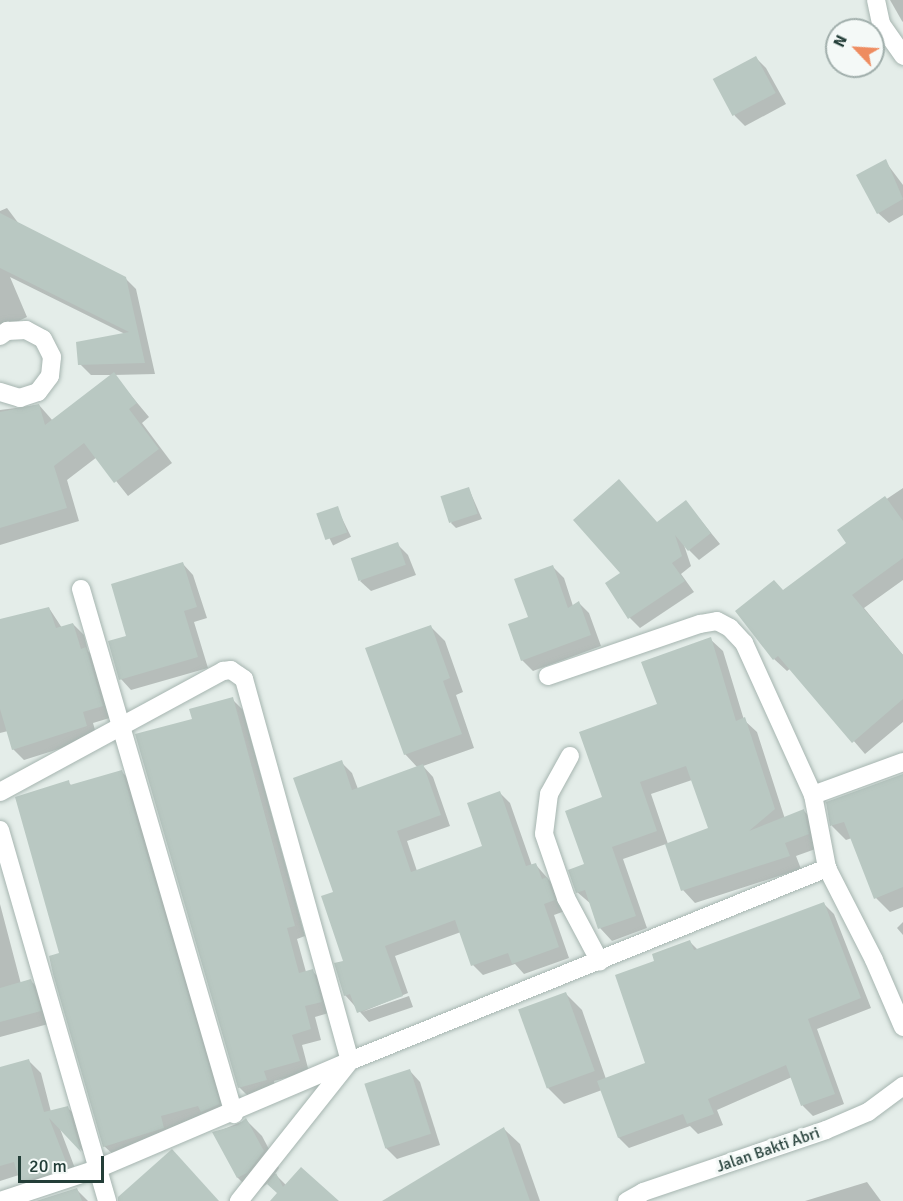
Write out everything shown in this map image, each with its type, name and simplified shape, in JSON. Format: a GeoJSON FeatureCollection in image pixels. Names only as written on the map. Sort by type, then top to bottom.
{"type":"FeatureCollection","features":[{"type":"Feature","properties":{"kind":"street"},"geometry":{"type":"LineString","coordinates":[[876,0],[880,24],[903,56]]}},
{"type":"Feature","properties":{"kind":"street"},"geometry":{"type":"LineString","coordinates":[[0,336],[7,331],[26,330],[43,339],[52,357],[50,376],[38,392],[20,398],[0,392]]}},
{"type":"Feature","properties":{"kind":"street"},"geometry":{"type":"LineString","coordinates":[[81,589],[234,1113]]}},
{"type":"Feature","properties":{"kind":"street"},"geometry":{"type":"LineString","coordinates":[[548,676],[717,621],[730,628],[744,643],[813,795],[827,868],[874,960],[903,1028]]}},
{"type":"Feature","properties":{"kind":"street"},"geometry":{"type":"LineString","coordinates":[[0,792],[223,671],[231,670],[244,679],[350,1061]]}},
{"type":"Feature","properties":{"kind":"street"},"geometry":{"type":"LineString","coordinates":[[570,756],[549,794],[544,834],[566,898],[600,962]]}},
{"type":"Feature","properties":{"kind":"street"},"geometry":{"type":"LineString","coordinates":[[813,795],[903,762]]}},
{"type":"Feature","properties":{"kind":"street"},"geometry":{"type":"LineString","coordinates":[[0,830],[107,1201]]}},
{"type":"Feature","properties":{"kind":"street"},"geometry":{"type":"LineString","coordinates":[[0,1201],[97,1169],[234,1113],[350,1061],[600,962],[827,868]]}},
{"type":"Feature","properties":{"kind":"street"},"geometry":{"type":"LineString","coordinates":[[240,1201],[350,1061]]}},
{"type":"Feature","properties":{"kind":"street","name":"Jalan Bakti Abri"},"geometry":{"type":"LineString","coordinates":[[627,1201],[643,1192],[826,1130],[868,1112],[903,1086]]}},
{"type":"Feature","properties":{"kind":"building"},"geometry":{"type":"Polygon","coordinates":[[[756,56],[776,93],[732,116],[713,79],[756,56]]]}},
{"type":"Feature","properties":{"kind":"building"},"geometry":{"type":"Polygon","coordinates":[[[886,159],[903,199],[877,214],[856,175],[886,159]]]}},
{"type":"Feature","properties":{"kind":"building"},"geometry":{"type":"Polygon","coordinates":[[[0,213],[126,277],[145,363],[78,365],[76,342],[129,332],[0,268],[0,213]]]}},
{"type":"Feature","properties":{"kind":"building"},"geometry":{"type":"Polygon","coordinates":[[[114,372],[137,403],[129,409],[159,449],[114,483],[84,443],[54,466],[67,508],[0,528],[0,412],[39,404],[45,425],[114,372]]]}},
{"type":"Feature","properties":{"kind":"building"},"geometry":{"type":"Polygon","coordinates":[[[619,479],[657,522],[686,500],[711,533],[688,551],[675,535],[682,556],[672,563],[685,581],[628,619],[605,583],[620,573],[573,520],[619,479]]]}},
{"type":"Feature","properties":{"kind":"building"},"geometry":{"type":"Polygon","coordinates":[[[469,487],[478,514],[449,523],[440,496],[469,487]]]}},
{"type":"Feature","properties":{"kind":"building"},"geometry":{"type":"Polygon","coordinates":[[[885,496],[903,521],[903,558],[852,595],[903,655],[903,699],[852,743],[778,656],[773,660],[735,611],[774,580],[783,590],[846,543],[837,530],[885,496]]]}},
{"type":"Feature","properties":{"kind":"building"},"geometry":{"type":"Polygon","coordinates":[[[338,506],[347,532],[325,540],[316,513],[338,506]]]}},
{"type":"Feature","properties":{"kind":"building"},"geometry":{"type":"Polygon","coordinates":[[[398,542],[406,565],[359,581],[351,558],[398,542]]]}},
{"type":"Feature","properties":{"kind":"building"},"geometry":{"type":"Polygon","coordinates":[[[183,562],[197,607],[184,611],[198,657],[119,680],[108,641],[126,636],[111,584],[183,562]]]}},
{"type":"Feature","properties":{"kind":"building"},"geometry":{"type":"Polygon","coordinates":[[[553,565],[568,608],[579,601],[591,635],[521,661],[508,624],[528,617],[514,579],[553,565]]]}},
{"type":"Feature","properties":{"kind":"building"},"geometry":{"type":"Polygon","coordinates":[[[49,607],[56,628],[73,623],[81,649],[86,647],[103,706],[83,712],[87,726],[12,750],[0,709],[0,619],[49,607]]]}},
{"type":"Feature","properties":{"kind":"building"},"geometry":{"type":"Polygon","coordinates":[[[431,625],[450,678],[443,681],[462,734],[404,755],[365,648],[431,625]]]}},
{"type":"Feature","properties":{"kind":"building"},"geometry":{"type":"Polygon","coordinates":[[[711,637],[736,721],[745,717],[775,809],[749,831],[804,809],[809,834],[785,843],[790,856],[681,891],[665,844],[708,828],[686,766],[640,782],[657,831],[612,847],[636,916],[598,929],[585,890],[576,893],[568,870],[584,864],[565,811],[602,797],[579,732],[657,704],[641,662],[711,637]]]}},
{"type":"Feature","properties":{"kind":"building"},"geometry":{"type":"Polygon","coordinates":[[[233,697],[295,926],[287,928],[299,973],[313,969],[322,1002],[305,1006],[311,1029],[292,1035],[300,1061],[264,1071],[267,1080],[238,1088],[135,734],[192,719],[189,709],[233,697]]]}},
{"type":"Feature","properties":{"kind":"building"},"geometry":{"type":"Polygon","coordinates":[[[342,760],[352,790],[423,764],[441,815],[397,831],[411,872],[482,846],[467,803],[500,791],[526,866],[536,863],[542,879],[547,877],[555,900],[544,904],[559,947],[512,964],[508,953],[471,966],[455,920],[385,946],[403,996],[357,1013],[350,994],[344,996],[334,963],[343,961],[321,896],[333,892],[293,778],[342,760]]]}},
{"type":"Feature","properties":{"kind":"building"},"geometry":{"type":"Polygon","coordinates":[[[122,770],[220,1104],[201,1112],[198,1106],[161,1116],[164,1128],[103,1147],[53,974],[49,956],[59,953],[15,797],[69,780],[70,785],[122,770]]]}},
{"type":"Feature","properties":{"kind":"building"},"geometry":{"type":"Polygon","coordinates":[[[903,774],[903,887],[874,899],[844,822],[830,826],[826,802],[903,774]]]}},
{"type":"Feature","properties":{"kind":"building"},"geometry":{"type":"Polygon","coordinates":[[[824,902],[861,998],[808,1019],[835,1094],[801,1106],[786,1065],[708,1099],[714,1114],[687,1124],[683,1114],[618,1138],[597,1081],[645,1063],[615,975],[654,961],[652,954],[690,940],[694,950],[824,902]]]}},
{"type":"Feature","properties":{"kind":"building"},"geometry":{"type":"Polygon","coordinates":[[[31,979],[41,1011],[0,1022],[0,988],[31,979]]]}},
{"type":"Feature","properties":{"kind":"building"},"geometry":{"type":"Polygon","coordinates":[[[566,992],[595,1071],[547,1088],[518,1009],[566,992]]]}},
{"type":"Feature","properties":{"kind":"building"},"geometry":{"type":"Polygon","coordinates":[[[29,1059],[44,1112],[68,1106],[81,1152],[49,1118],[68,1167],[20,1183],[14,1162],[0,1166],[0,1067],[29,1059]]]}},
{"type":"Feature","properties":{"kind":"building"},"geometry":{"type":"Polygon","coordinates":[[[410,1069],[431,1134],[385,1149],[364,1084],[410,1069]]]}},
{"type":"Feature","properties":{"kind":"building"},"geometry":{"type":"Polygon","coordinates":[[[246,1118],[264,1151],[247,1173],[237,1178],[212,1132],[238,1125],[246,1118]]]}},
{"type":"Feature","properties":{"kind":"building"},"geometry":{"type":"Polygon","coordinates":[[[504,1127],[530,1201],[382,1201],[504,1127]]]}},
{"type":"Feature","properties":{"kind":"building"},"geometry":{"type":"Polygon","coordinates":[[[172,1149],[219,1201],[118,1201],[118,1197],[172,1149]]]}},
{"type":"Feature","properties":{"kind":"building"},"geometry":{"type":"Polygon","coordinates":[[[301,1167],[339,1201],[270,1201],[277,1193],[267,1184],[276,1173],[283,1187],[301,1167]]]}},
{"type":"Feature","properties":{"kind":"building"},"geometry":{"type":"Polygon","coordinates":[[[77,1188],[82,1201],[36,1201],[77,1188]]]}}]}
